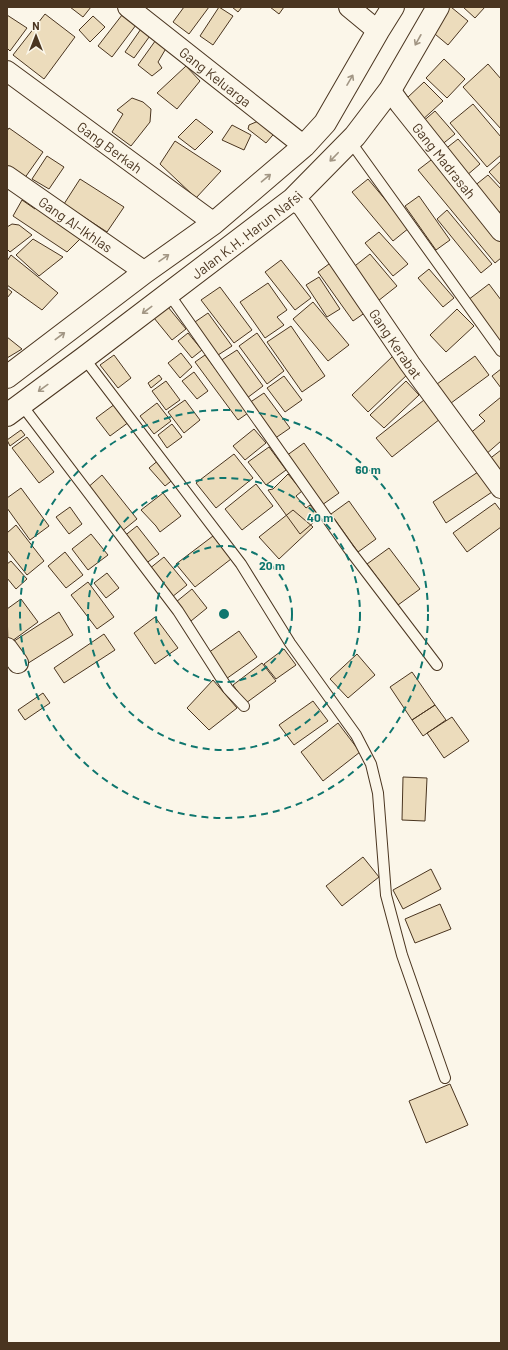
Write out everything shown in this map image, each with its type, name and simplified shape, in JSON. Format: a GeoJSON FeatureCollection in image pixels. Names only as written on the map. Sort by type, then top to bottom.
{"type":"FeatureCollection","features":[{"type":"Feature","properties":{"kind":"main road","name":"Jalan K.H. Harun Nafsi"},"geometry":{"type":"LineString","coordinates":[[7,377],[144,272],[214,223],[304,146],[325,123],[393,7]]}},
{"type":"Feature","properties":{"kind":"main road","name":"Jalan K.H. Harun Nafsi"},"geometry":{"type":"LineString","coordinates":[[14,409],[84,358],[293,199],[350,141],[390,90],[438,7]]}},
{"type":"Feature","properties":{"kind":"street","name":"Gang Keluarga"},"geometry":{"type":"LineString","coordinates":[[128,7],[304,146]]}},
{"type":"Feature","properties":{"kind":"street"},"geometry":{"type":"LineString","coordinates":[[349,7],[378,31]]}},
{"type":"Feature","properties":{"kind":"street","name":"Gang Berkah"},"geometry":{"type":"LineString","coordinates":[[7,71],[214,223]]}},
{"type":"Feature","properties":{"kind":"street","name":"Gang Madrasah"},"geometry":{"type":"LineString","coordinates":[[390,90],[501,231]]}},
{"type":"Feature","properties":{"kind":"street","name":"Gang Al-Ikhlas"},"geometry":{"type":"LineString","coordinates":[[7,176],[144,272]]}},
{"type":"Feature","properties":{"kind":"street","name":"Gang Kerabat"},"geometry":{"type":"LineString","coordinates":[[293,199],[303,208],[410,364],[501,488]]}},
{"type":"Feature","properties":{"kind":"lane"},"geometry":{"type":"LineString","coordinates":[[350,141],[501,351]]}},
{"type":"Feature","properties":{"kind":"lane"},"geometry":{"type":"LineString","coordinates":[[169,294],[348,548],[437,664]]}},
{"type":"Feature","properties":{"kind":"lane"},"geometry":{"type":"LineString","coordinates":[[84,358],[241,564],[290,643],[356,735],[371,764],[378,792],[386,895],[402,955],[445,1078]]}},
{"type":"Feature","properties":{"kind":"lane"},"geometry":{"type":"LineString","coordinates":[[14,409],[178,611],[228,689],[244,706]]}},
{"type":"Feature","properties":{"kind":"building"},"geometry":{"type":"Polygon","coordinates":[[[70,7],[91,7],[83,17],[70,7]]]}},
{"type":"Feature","properties":{"kind":"building"},"geometry":{"type":"Polygon","coordinates":[[[184,7],[209,7],[189,34],[173,22],[184,7]]]}},
{"type":"Feature","properties":{"kind":"building"},"geometry":{"type":"Polygon","coordinates":[[[219,7],[233,16],[213,45],[200,36],[219,7]]]}},
{"type":"Feature","properties":{"kind":"building"},"geometry":{"type":"Polygon","coordinates":[[[232,7],[242,7],[238,12],[232,7]]]}},
{"type":"Feature","properties":{"kind":"building"},"geometry":{"type":"Polygon","coordinates":[[[270,7],[284,7],[279,14],[270,7]]]}},
{"type":"Feature","properties":{"kind":"building"},"geometry":{"type":"Polygon","coordinates":[[[447,7],[451,7],[468,21],[448,45],[429,29],[447,7]]]}},
{"type":"Feature","properties":{"kind":"building"},"geometry":{"type":"Polygon","coordinates":[[[463,7],[485,7],[475,18],[463,7]]]}},
{"type":"Feature","properties":{"kind":"building"},"geometry":{"type":"Polygon","coordinates":[[[45,14],[75,37],[44,79],[13,55],[45,14]]]}},
{"type":"Feature","properties":{"kind":"building"},"geometry":{"type":"Polygon","coordinates":[[[7,15],[27,28],[10,51],[7,48],[7,15]]]}},
{"type":"Feature","properties":{"kind":"building"},"geometry":{"type":"Polygon","coordinates":[[[122,15],[136,25],[112,57],[98,46],[122,15]]]}},
{"type":"Feature","properties":{"kind":"building"},"geometry":{"type":"Polygon","coordinates":[[[93,16],[105,27],[90,42],[79,30],[93,16]]]}},
{"type":"Feature","properties":{"kind":"building"},"geometry":{"type":"Polygon","coordinates":[[[143,26],[152,33],[134,58],[125,52],[143,26]]]}},
{"type":"Feature","properties":{"kind":"building"},"geometry":{"type":"Polygon","coordinates":[[[158,37],[168,45],[158,62],[162,68],[152,76],[138,65],[158,37]]]}},
{"type":"Feature","properties":{"kind":"building"},"geometry":{"type":"Polygon","coordinates":[[[444,59],[465,79],[447,98],[426,78],[444,59]]]}},
{"type":"Feature","properties":{"kind":"building"},"geometry":{"type":"Polygon","coordinates":[[[488,64],[501,79],[501,129],[463,87],[488,64]]]}},
{"type":"Feature","properties":{"kind":"building"},"geometry":{"type":"Polygon","coordinates":[[[186,66],[200,81],[177,109],[157,93],[186,66]]]}},
{"type":"Feature","properties":{"kind":"building"},"geometry":{"type":"Polygon","coordinates":[[[424,82],[443,101],[420,122],[407,98],[424,82]]]}},
{"type":"Feature","properties":{"kind":"building"},"geometry":{"type":"Polygon","coordinates":[[[132,98],[143,102],[151,109],[150,122],[131,146],[112,132],[123,114],[117,110],[132,98]]]}},
{"type":"Feature","properties":{"kind":"building"},"geometry":{"type":"Polygon","coordinates":[[[473,104],[501,137],[501,155],[487,167],[450,123],[473,104]]]}},
{"type":"Feature","properties":{"kind":"building"},"geometry":{"type":"Polygon","coordinates":[[[435,111],[455,134],[440,146],[421,123],[435,111]]]}},
{"type":"Feature","properties":{"kind":"building"},"geometry":{"type":"Polygon","coordinates":[[[196,119],[213,132],[195,150],[178,137],[196,119]]]}},
{"type":"Feature","properties":{"kind":"building"},"geometry":{"type":"Polygon","coordinates":[[[263,119],[278,129],[266,143],[248,129],[249,125],[263,119]]]}},
{"type":"Feature","properties":{"kind":"building"},"geometry":{"type":"Polygon","coordinates":[[[232,125],[251,135],[244,150],[222,140],[232,125]]]}},
{"type":"Feature","properties":{"kind":"building"},"geometry":{"type":"Polygon","coordinates":[[[9,128],[43,152],[24,179],[7,167],[7,131],[9,128]]]}},
{"type":"Feature","properties":{"kind":"building"},"geometry":{"type":"Polygon","coordinates":[[[458,139],[480,164],[466,176],[444,150],[458,139]]]}},
{"type":"Feature","properties":{"kind":"building"},"geometry":{"type":"Polygon","coordinates":[[[175,141],[221,171],[196,198],[160,164],[175,141]]]}},
{"type":"Feature","properties":{"kind":"building"},"geometry":{"type":"Polygon","coordinates":[[[47,156],[64,167],[49,189],[32,179],[47,156]]]}},
{"type":"Feature","properties":{"kind":"building"},"geometry":{"type":"Polygon","coordinates":[[[435,157],[501,237],[501,258],[495,263],[418,170],[435,157]]]}},
{"type":"Feature","properties":{"kind":"building"},"geometry":{"type":"Polygon","coordinates":[[[501,161],[501,185],[489,172],[501,161]]]}},
{"type":"Feature","properties":{"kind":"building"},"geometry":{"type":"Polygon","coordinates":[[[488,175],[501,189],[501,211],[495,215],[473,187],[488,175]]]}},
{"type":"Feature","properties":{"kind":"building"},"geometry":{"type":"Polygon","coordinates":[[[80,179],[124,207],[107,232],[64,204],[80,179]]]}},
{"type":"Feature","properties":{"kind":"building"},"geometry":{"type":"Polygon","coordinates":[[[368,179],[409,228],[393,241],[352,192],[368,179]]]}},
{"type":"Feature","properties":{"kind":"building"},"geometry":{"type":"Polygon","coordinates":[[[419,196],[450,240],[436,250],[405,206],[419,196]]]}},
{"type":"Feature","properties":{"kind":"building"},"geometry":{"type":"Polygon","coordinates":[[[22,200],[35,209],[41,203],[85,234],[67,252],[13,216],[22,200]]]}},
{"type":"Feature","properties":{"kind":"building"},"geometry":{"type":"Polygon","coordinates":[[[447,210],[492,264],[481,273],[437,219],[447,210]]]}},
{"type":"Feature","properties":{"kind":"building"},"geometry":{"type":"Polygon","coordinates":[[[12,224],[19,225],[32,235],[10,252],[7,249],[7,227],[12,224]]]}},
{"type":"Feature","properties":{"kind":"building"},"geometry":{"type":"Polygon","coordinates":[[[379,232],[408,264],[393,276],[365,243],[379,232]]]}},
{"type":"Feature","properties":{"kind":"building"},"geometry":{"type":"Polygon","coordinates":[[[33,239],[63,257],[39,276],[16,255],[33,239]]]}},
{"type":"Feature","properties":{"kind":"building"},"geometry":{"type":"Polygon","coordinates":[[[370,254],[397,286],[378,301],[351,269],[370,254]]]}},
{"type":"Feature","properties":{"kind":"building"},"geometry":{"type":"Polygon","coordinates":[[[11,255],[58,293],[42,310],[7,285],[7,261],[11,255]]]}},
{"type":"Feature","properties":{"kind":"building"},"geometry":{"type":"Polygon","coordinates":[[[281,260],[311,298],[295,310],[265,272],[281,260]]]}},
{"type":"Feature","properties":{"kind":"building"},"geometry":{"type":"Polygon","coordinates":[[[333,261],[369,310],[353,321],[318,272],[333,261]]]}},
{"type":"Feature","properties":{"kind":"building"},"geometry":{"type":"Polygon","coordinates":[[[429,269],[454,298],[443,307],[418,278],[429,269]]]}},
{"type":"Feature","properties":{"kind":"building"},"geometry":{"type":"Polygon","coordinates":[[[319,277],[340,309],[327,317],[306,285],[319,277]]]}},
{"type":"Feature","properties":{"kind":"building"},"geometry":{"type":"Polygon","coordinates":[[[268,283],[287,310],[277,317],[284,325],[265,338],[240,302],[268,283]]]}},
{"type":"Feature","properties":{"kind":"building"},"geometry":{"type":"Polygon","coordinates":[[[489,284],[501,300],[501,343],[468,300],[489,284]]]}},
{"type":"Feature","properties":{"kind":"building"},"geometry":{"type":"Polygon","coordinates":[[[220,287],[252,330],[234,343],[201,300],[220,287]]]}},
{"type":"Feature","properties":{"kind":"building"},"geometry":{"type":"Polygon","coordinates":[[[7,288],[12,292],[7,298],[7,288]]]}},
{"type":"Feature","properties":{"kind":"building"},"geometry":{"type":"Polygon","coordinates":[[[313,302],[349,345],[328,361],[293,319],[313,302]]]}},
{"type":"Feature","properties":{"kind":"building"},"geometry":{"type":"Polygon","coordinates":[[[168,307],[186,329],[172,340],[154,318],[168,307]]]}},
{"type":"Feature","properties":{"kind":"building"},"geometry":{"type":"Polygon","coordinates":[[[457,309],[474,326],[446,352],[430,335],[457,309]]]}},
{"type":"Feature","properties":{"kind":"building"},"geometry":{"type":"Polygon","coordinates":[[[208,313],[232,346],[215,357],[192,324],[208,313]]]}},
{"type":"Feature","properties":{"kind":"building"},"geometry":{"type":"Polygon","coordinates":[[[291,326],[325,376],[302,392],[267,342],[291,326]]]}},
{"type":"Feature","properties":{"kind":"building"},"geometry":{"type":"Polygon","coordinates":[[[188,333],[202,350],[192,358],[178,341],[188,333]]]}},
{"type":"Feature","properties":{"kind":"building"},"geometry":{"type":"Polygon","coordinates":[[[257,333],[284,371],[267,384],[239,346],[257,333]]]}},
{"type":"Feature","properties":{"kind":"building"},"geometry":{"type":"Polygon","coordinates":[[[7,337],[22,349],[7,358],[7,337]]]}},
{"type":"Feature","properties":{"kind":"building"},"geometry":{"type":"Polygon","coordinates":[[[237,350],[263,386],[247,398],[220,361],[237,350]]]}},
{"type":"Feature","properties":{"kind":"building"},"geometry":{"type":"Polygon","coordinates":[[[181,353],[192,367],[180,378],[168,363],[181,353]]]}},
{"type":"Feature","properties":{"kind":"building"},"geometry":{"type":"Polygon","coordinates":[[[114,355],[131,378],[118,388],[100,365],[114,355]]]}},
{"type":"Feature","properties":{"kind":"building"},"geometry":{"type":"Polygon","coordinates":[[[205,355],[248,413],[238,420],[195,362],[205,355]]]}},
{"type":"Feature","properties":{"kind":"building"},"geometry":{"type":"Polygon","coordinates":[[[393,356],[409,373],[368,412],[352,395],[393,356]]]}},
{"type":"Feature","properties":{"kind":"building"},"geometry":{"type":"Polygon","coordinates":[[[475,356],[489,375],[447,406],[433,387],[475,356]]]}},
{"type":"Feature","properties":{"kind":"building"},"geometry":{"type":"Polygon","coordinates":[[[501,369],[501,388],[492,376],[501,369]]]}},
{"type":"Feature","properties":{"kind":"building"},"geometry":{"type":"Polygon","coordinates":[[[194,372],[208,391],[197,399],[182,381],[194,372]]]}},
{"type":"Feature","properties":{"kind":"building"},"geometry":{"type":"Polygon","coordinates":[[[159,375],[162,379],[151,388],[148,383],[159,375]]]}},
{"type":"Feature","properties":{"kind":"building"},"geometry":{"type":"Polygon","coordinates":[[[284,376],[302,400],[285,412],[267,388],[284,376]]]}},
{"type":"Feature","properties":{"kind":"building"},"geometry":{"type":"Polygon","coordinates":[[[166,381],[180,400],[166,410],[152,391],[166,381]]]}},
{"type":"Feature","properties":{"kind":"building"},"geometry":{"type":"Polygon","coordinates":[[[406,381],[419,395],[384,428],[370,415],[406,381]]]}},
{"type":"Feature","properties":{"kind":"building"},"geometry":{"type":"Polygon","coordinates":[[[264,393],[290,428],[274,439],[249,403],[264,393]]]}},
{"type":"Feature","properties":{"kind":"building"},"geometry":{"type":"Polygon","coordinates":[[[501,397],[501,441],[485,455],[468,435],[485,421],[479,415],[501,397]]]}},
{"type":"Feature","properties":{"kind":"building"},"geometry":{"type":"Polygon","coordinates":[[[185,400],[200,420],[184,433],[168,412],[185,400]]]}},
{"type":"Feature","properties":{"kind":"building"},"geometry":{"type":"Polygon","coordinates":[[[424,400],[440,419],[392,457],[376,438],[424,400]]]}},
{"type":"Feature","properties":{"kind":"building"},"geometry":{"type":"Polygon","coordinates":[[[157,403],[171,421],[154,434],[140,416],[157,403]]]}},
{"type":"Feature","properties":{"kind":"building"},"geometry":{"type":"Polygon","coordinates":[[[115,404],[129,422],[110,436],[96,418],[115,404]]]}},
{"type":"Feature","properties":{"kind":"building"},"geometry":{"type":"Polygon","coordinates":[[[172,424],[182,437],[167,448],[158,435],[172,424]]]}},
{"type":"Feature","properties":{"kind":"building"},"geometry":{"type":"Polygon","coordinates":[[[254,429],[266,443],[245,460],[233,446],[254,429]]]}},
{"type":"Feature","properties":{"kind":"building"},"geometry":{"type":"Polygon","coordinates":[[[21,430],[25,435],[10,446],[7,440],[21,430]]]}},
{"type":"Feature","properties":{"kind":"building"},"geometry":{"type":"Polygon","coordinates":[[[27,437],[54,472],[39,483],[12,448],[27,437]]]}},
{"type":"Feature","properties":{"kind":"building"},"geometry":{"type":"Polygon","coordinates":[[[304,443],[339,493],[322,505],[286,456],[304,443]]]}},
{"type":"Feature","properties":{"kind":"building"},"geometry":{"type":"Polygon","coordinates":[[[269,447],[286,470],[266,485],[248,462],[269,447]]]}},
{"type":"Feature","properties":{"kind":"building"},"geometry":{"type":"Polygon","coordinates":[[[501,450],[501,476],[488,460],[501,450]]]}},
{"type":"Feature","properties":{"kind":"building"},"geometry":{"type":"Polygon","coordinates":[[[234,454],[253,478],[216,508],[196,483],[234,454]]]}},
{"type":"Feature","properties":{"kind":"building"},"geometry":{"type":"Polygon","coordinates":[[[160,459],[175,478],[165,486],[149,468],[160,459]]]}},
{"type":"Feature","properties":{"kind":"building"},"geometry":{"type":"Polygon","coordinates":[[[481,470],[495,490],[446,523],[433,502],[481,470]]]}},
{"type":"Feature","properties":{"kind":"building"},"geometry":{"type":"Polygon","coordinates":[[[288,474],[302,491],[296,496],[306,508],[310,505],[320,517],[300,534],[268,490],[273,489],[288,474]]]}},
{"type":"Feature","properties":{"kind":"building"},"geometry":{"type":"Polygon","coordinates":[[[102,475],[137,519],[121,532],[86,489],[102,475]]]}},
{"type":"Feature","properties":{"kind":"building"},"geometry":{"type":"Polygon","coordinates":[[[256,484],[273,506],[242,530],[225,509],[256,484]]]}},
{"type":"Feature","properties":{"kind":"building"},"geometry":{"type":"Polygon","coordinates":[[[21,488],[49,526],[30,540],[7,508],[7,498],[21,488]]]}},
{"type":"Feature","properties":{"kind":"building"},"geometry":{"type":"Polygon","coordinates":[[[163,493],[181,516],[160,532],[141,510],[163,493]]]}},
{"type":"Feature","properties":{"kind":"building"},"geometry":{"type":"Polygon","coordinates":[[[349,501],[376,539],[358,552],[331,514],[349,501]]]}},
{"type":"Feature","properties":{"kind":"building"},"geometry":{"type":"Polygon","coordinates":[[[495,503],[501,511],[501,527],[467,552],[453,533],[495,503]]]}},
{"type":"Feature","properties":{"kind":"building"},"geometry":{"type":"Polygon","coordinates":[[[70,507],[82,524],[69,534],[56,517],[70,507]]]}},
{"type":"Feature","properties":{"kind":"building"},"geometry":{"type":"Polygon","coordinates":[[[293,510],[313,527],[279,559],[259,537],[293,510]]]}},
{"type":"Feature","properties":{"kind":"building"},"geometry":{"type":"Polygon","coordinates":[[[16,525],[44,561],[27,575],[7,550],[7,533],[16,525]]]}},
{"type":"Feature","properties":{"kind":"building"},"geometry":{"type":"Polygon","coordinates":[[[137,526],[159,554],[145,564],[123,537],[137,526]]]}},
{"type":"Feature","properties":{"kind":"building"},"geometry":{"type":"Polygon","coordinates":[[[91,534],[108,555],[88,570],[72,549],[91,534]]]}},
{"type":"Feature","properties":{"kind":"building"},"geometry":{"type":"Polygon","coordinates":[[[213,536],[231,559],[195,587],[176,564],[213,536]]]}},
{"type":"Feature","properties":{"kind":"building"},"geometry":{"type":"Polygon","coordinates":[[[389,548],[420,589],[398,605],[367,564],[389,548]]]}},
{"type":"Feature","properties":{"kind":"building"},"geometry":{"type":"Polygon","coordinates":[[[65,552],[83,575],[66,588],[48,566],[65,552]]]}},
{"type":"Feature","properties":{"kind":"building"},"geometry":{"type":"Polygon","coordinates":[[[164,557],[187,585],[172,597],[149,569],[164,557]]]}},
{"type":"Feature","properties":{"kind":"building"},"geometry":{"type":"Polygon","coordinates":[[[11,561],[27,579],[16,589],[7,578],[7,564],[11,561]]]}},
{"type":"Feature","properties":{"kind":"building"},"geometry":{"type":"Polygon","coordinates":[[[107,573],[119,588],[106,598],[94,583],[107,573]]]}},
{"type":"Feature","properties":{"kind":"building"},"geometry":{"type":"Polygon","coordinates":[[[88,582],[114,617],[97,629],[71,595],[88,582]]]}},
{"type":"Feature","properties":{"kind":"building"},"geometry":{"type":"Polygon","coordinates":[[[192,589],[207,608],[191,621],[176,602],[192,589]]]}},
{"type":"Feature","properties":{"kind":"building"},"geometry":{"type":"Polygon","coordinates":[[[21,599],[38,622],[8,644],[7,609],[21,599]]]}},
{"type":"Feature","properties":{"kind":"building"},"geometry":{"type":"Polygon","coordinates":[[[59,612],[73,635],[22,667],[8,645],[59,612]]]}},
{"type":"Feature","properties":{"kind":"building"},"geometry":{"type":"Polygon","coordinates":[[[155,617],[178,648],[155,664],[134,633],[155,617]]]}},
{"type":"Feature","properties":{"kind":"building"},"geometry":{"type":"Polygon","coordinates":[[[239,631],[257,657],[226,679],[208,653],[239,631]]]}},
{"type":"Feature","properties":{"kind":"building"},"geometry":{"type":"Polygon","coordinates":[[[104,634],[115,650],[64,683],[54,668],[104,634]]]}},
{"type":"Feature","properties":{"kind":"building"},"geometry":{"type":"Polygon","coordinates":[[[284,649],[296,665],[276,679],[264,664],[284,649]]]}},
{"type":"Feature","properties":{"kind":"building"},"geometry":{"type":"Polygon","coordinates":[[[357,654],[375,675],[348,698],[330,679],[357,654]]]}},
{"type":"Feature","properties":{"kind":"building"},"geometry":{"type":"Polygon","coordinates":[[[262,663],[276,681],[246,703],[233,685],[262,663]]]}},
{"type":"Feature","properties":{"kind":"building"},"geometry":{"type":"Polygon","coordinates":[[[412,672],[435,705],[412,720],[390,687],[412,672]]]}},
{"type":"Feature","properties":{"kind":"building"},"geometry":{"type":"Polygon","coordinates":[[[213,680],[237,708],[209,730],[187,708],[213,680]]]}},
{"type":"Feature","properties":{"kind":"building"},"geometry":{"type":"Polygon","coordinates":[[[43,693],[50,703],[25,720],[18,710],[43,693]]]}},
{"type":"Feature","properties":{"kind":"building"},"geometry":{"type":"Polygon","coordinates":[[[313,701],[328,721],[294,745],[279,725],[313,701]]]}},
{"type":"Feature","properties":{"kind":"building"},"geometry":{"type":"Polygon","coordinates":[[[435,705],[446,720],[423,736],[412,720],[435,705]]]}},
{"type":"Feature","properties":{"kind":"building"},"geometry":{"type":"Polygon","coordinates":[[[452,717],[469,741],[444,758],[427,733],[452,717]]]}},
{"type":"Feature","properties":{"kind":"building"},"geometry":{"type":"Polygon","coordinates":[[[338,723],[360,752],[323,781],[301,752],[338,723]]]}},
{"type":"Feature","properties":{"kind":"building"},"geometry":{"type":"Polygon","coordinates":[[[403,777],[427,778],[425,821],[402,820],[403,777]]]}},
{"type":"Feature","properties":{"kind":"building"},"geometry":{"type":"Polygon","coordinates":[[[363,857],[379,877],[342,906],[326,886],[363,857]]]}},
{"type":"Feature","properties":{"kind":"building"},"geometry":{"type":"Polygon","coordinates":[[[431,869],[441,889],[403,909],[393,890],[431,869]]]}},
{"type":"Feature","properties":{"kind":"building"},"geometry":{"type":"Polygon","coordinates":[[[440,904],[451,929],[415,943],[405,919],[440,904]]]}},
{"type":"Feature","properties":{"kind":"building"},"geometry":{"type":"Polygon","coordinates":[[[450,1084],[468,1125],[426,1143],[409,1101],[450,1084]]]}}]}
